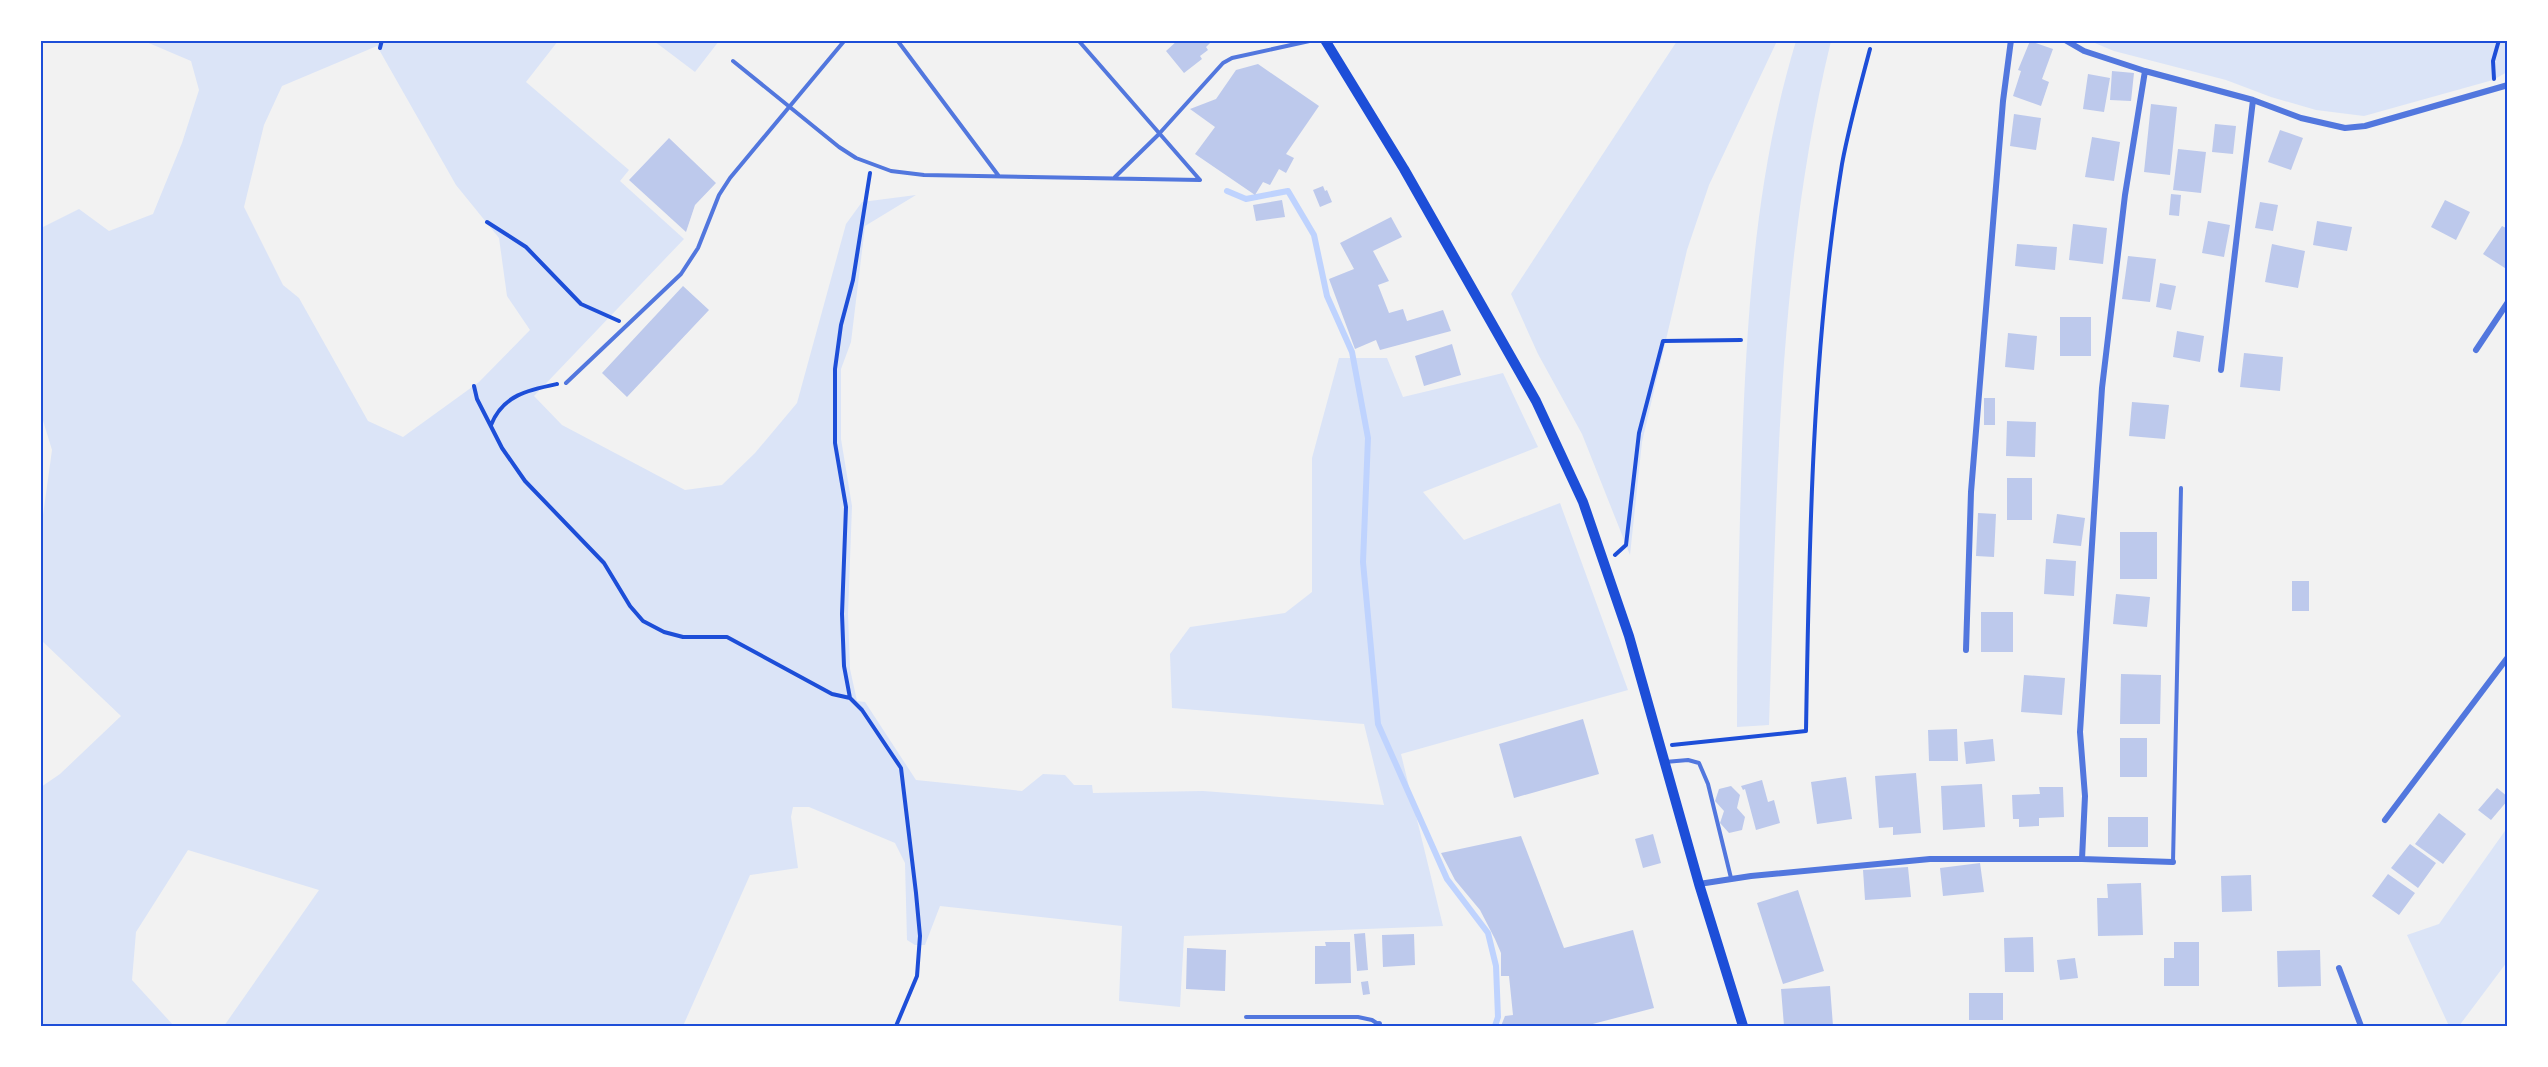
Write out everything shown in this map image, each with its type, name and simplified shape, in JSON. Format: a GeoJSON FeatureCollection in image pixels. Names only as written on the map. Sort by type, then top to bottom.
{"type":"FeatureCollection","features":[{"type":"Feature","properties":{"kind":"main road"},"geometry":{"type":"LineString","coordinates":[[1325,40],[1404,170],[1536,400],[1583,502],[1629,636],[1699,884],[1743,1026]]}},
{"type":"Feature","properties":{"kind":"street"},"geometry":{"type":"LineString","coordinates":[[1966,650],[1971,492],[2003,101],[2011,40]]}},
{"type":"Feature","properties":{"kind":"street"},"geometry":{"type":"LineString","coordinates":[[2065,40],[2084,51],[2145,71],[2253,100],[2301,118],[2345,128],[2356,128],[2508,85]]}},
{"type":"Feature","properties":{"kind":"street"},"geometry":{"type":"LineString","coordinates":[[2082,859],[2085,796],[2080,732],[2102,388],[2125,195],[2145,71]]}},
{"type":"Feature","properties":{"kind":"street"},"geometry":{"type":"LineString","coordinates":[[2221,370],[2253,100]]}},
{"type":"Feature","properties":{"kind":"street"},"geometry":{"type":"LineString","coordinates":[[2476,350],[2508,302]]}},
{"type":"Feature","properties":{"kind":"street"},"geometry":{"type":"LineString","coordinates":[[2385,820],[2508,657]]}},
{"type":"Feature","properties":{"kind":"street"},"geometry":{"type":"LineString","coordinates":[[1699,884],[1930,859],[2082,859],[2173,862]]}},
{"type":"Feature","properties":{"kind":"street"},"geometry":{"type":"LineString","coordinates":[[2339,968],[2361,1026]]}},
{"type":"Feature","properties":{"kind":"lane"},"geometry":{"type":"LineString","coordinates":[[566,383],[681,274],[698,248],[719,195],[730,178],[845,40]]}},
{"type":"Feature","properties":{"kind":"lane"},"geometry":{"type":"LineString","coordinates":[[897,40],[998,176]]}},
{"type":"Feature","properties":{"kind":"lane"},"geometry":{"type":"LineString","coordinates":[[733,61],[839,147],[871,165],[891,171],[924,175],[1200,180],[1158,135],[1078,40]]}},
{"type":"Feature","properties":{"kind":"lane"},"geometry":{"type":"LineString","coordinates":[[1115,178],[1158,135],[1222,63],[1232,58],[1314,40]]}},
{"type":"Feature","properties":{"kind":"lane"},"geometry":{"type":"LineString","coordinates":[[2173,862],[2181,488]]}},
{"type":"Feature","properties":{"kind":"lane"},"geometry":{"type":"LineString","coordinates":[[1664,762],[1688,760],[1699,763],[1708,784],[1731,879]]}},
{"type":"Feature","properties":{"kind":"lane"},"geometry":{"type":"LineString","coordinates":[[1246,1017],[1358,1017],[1372,1020],[1379,1025]]}},
{"type":"Feature","properties":{"kind":"path"},"geometry":{"type":"LineString","coordinates":[[380,48],[382,40]]}},
{"type":"Feature","properties":{"kind":"path"},"geometry":{"type":"LineString","coordinates":[[2495,89],[2493,61],[2499,40]]}},
{"type":"Feature","properties":{"kind":"path"},"geometry":{"type":"LineString","coordinates":[[1659,746],[1806,731],[1810,542],[1820,365],[1831,238],[1843,162],[1869,49]]}},
{"type":"Feature","properties":{"kind":"path"},"geometry":{"type":"LineString","coordinates":[[850,698],[844,666],[842,614],[846,507],[835,443],[835,369],[841,325],[853,280],[871,165]]}},
{"type":"Feature","properties":{"kind":"path"},"geometry":{"type":"LineString","coordinates":[[487,222],[526,247],[581,304],[628,324]]}},
{"type":"Feature","properties":{"kind":"path"},"geometry":{"type":"LineString","coordinates":[[1604,561],[1626,545],[1639,433],[1663,341],[1741,340]]}},
{"type":"Feature","properties":{"kind":"path"},"geometry":{"type":"LineString","coordinates":[[491,426],[495,415],[508,400],[523,392],[566,383]]}},
{"type":"Feature","properties":{"kind":"path"},"geometry":{"type":"LineString","coordinates":[[474,386],[477,399],[502,448],[525,481],[604,563],[630,606],[643,621],[664,632],[683,637],[727,637],[832,694],[850,698],[862,710],[901,768],[920,936],[917,976],[896,1026]]}},
{"type":"Feature","properties":{"kind":"shaded area"},"geometry":{"type":"Polygon","coordinates":[[[655,40],[719,41],[695,72],[655,40]]]}},
{"type":"Feature","properties":{"kind":"shaded area"},"geometry":{"type":"Polygon","coordinates":[[[144,41],[558,41],[526,82],[629,170],[620,181],[684,239],[534,396],[562,425],[685,490],[722,485],[755,453],[797,403],[846,224],[862,202],[916,195],[865,226],[851,342],[841,369],[841,439],[852,506],[848,614],[850,669],[857,701],[865,702],[916,780],[1022,791],[1043,774],[1065,775],[1074,785],[1092,785],[1093,793],[1203,791],[1384,805],[1364,724],[1172,708],[1170,654],[1190,627],[1285,613],[1312,592],[1312,458],[1339,358],[1387,358],[1403,397],[1503,373],[1538,447],[1423,492],[1464,540],[1560,503],[1628,690],[1401,754],[1443,926],[1184,936],[1180,1007],[1119,1001],[1122,926],[940,906],[925,945],[915,945],[907,940],[905,863],[895,843],[809,807],[793,807],[791,817],[798,868],[750,875],[683,1026],[224,1026],[319,890],[188,850],[136,932],[132,980],[174,1026],[41,1026],[41,787],[60,774],[121,716],[41,640],[40,537],[52,450],[41,414],[41,228],[79,209],[109,231],[153,214],[182,143],[199,90],[191,61],[144,41]],[[377,46],[282,86],[264,125],[244,207],[283,285],[299,298],[368,421],[403,437],[479,382],[530,330],[507,296],[499,238],[456,185],[377,46]]]}},
{"type":"Feature","properties":{"kind":"shaded area"},"geometry":{"type":"Polygon","coordinates":[[[1677,41],[1777,41],[1709,185],[1687,250],[1642,442],[1630,555],[1582,434],[1538,354],[1511,294],[1677,41]]]}},
{"type":"Feature","properties":{"kind":"shaded area"},"geometry":{"type":"Polygon","coordinates":[[[1796,41],[1831,41],[1813,125],[1790,295],[1778,467],[1769,725],[1737,727],[1742,449],[1751,294],[1771,141],[1796,41]]]}},
{"type":"Feature","properties":{"kind":"shaded area"},"geometry":{"type":"Polygon","coordinates":[[[2090,41],[2507,41],[2507,72],[2493,80],[2364,116],[2316,110],[2271,97],[2226,80],[2114,51],[2090,41]]]}},
{"type":"Feature","properties":{"kind":"shaded area"},"geometry":{"type":"Polygon","coordinates":[[[2507,828],[2507,962],[2459,1026],[2449,1026],[2407,935],[2439,924],[2507,828]]]}},
{"type":"Feature","properties":{"kind":"building"},"geometry":{"type":"Polygon","coordinates":[[[1178,40],[1213,40],[1206,47],[1208,50],[1200,56],[1202,59],[1184,73],[1166,51],[1178,40]]]}},
{"type":"Feature","properties":{"kind":"building"},"geometry":{"type":"Polygon","coordinates":[[[2030,41],[2053,49],[2042,79],[2049,82],[2041,106],[2013,96],[2021,71],[2018,70],[2030,41]]]}},
{"type":"Feature","properties":{"kind":"building"},"geometry":{"type":"Polygon","coordinates":[[[1258,64],[1319,106],[1286,154],[1294,158],[1286,173],[1279,169],[1270,185],[1263,182],[1255,195],[1195,154],[1215,127],[1190,109],[1216,99],[1236,70],[1258,64]]]}},
{"type":"Feature","properties":{"kind":"building"},"geometry":{"type":"Polygon","coordinates":[[[2112,71],[2134,73],[2131,101],[2110,100],[2112,71]]]}},
{"type":"Feature","properties":{"kind":"building"},"geometry":{"type":"Polygon","coordinates":[[[2088,74],[2110,78],[2104,112],[2083,109],[2088,74]]]}},
{"type":"Feature","properties":{"kind":"building"},"geometry":{"type":"Polygon","coordinates":[[[2151,104],[2177,107],[2170,175],[2144,172],[2151,104]]]}},
{"type":"Feature","properties":{"kind":"building"},"geometry":{"type":"Polygon","coordinates":[[[2014,114],[2041,118],[2036,150],[2010,146],[2014,114]]]}},
{"type":"Feature","properties":{"kind":"building"},"geometry":{"type":"Polygon","coordinates":[[[2215,124],[2236,126],[2233,154],[2212,152],[2215,124]]]}},
{"type":"Feature","properties":{"kind":"building"},"geometry":{"type":"Polygon","coordinates":[[[2280,130],[2303,138],[2291,170],[2268,162],[2280,130]]]}},
{"type":"Feature","properties":{"kind":"building"},"geometry":{"type":"Polygon","coordinates":[[[2092,137],[2120,142],[2114,181],[2085,177],[2092,137]]]}},
{"type":"Feature","properties":{"kind":"building"},"geometry":{"type":"Polygon","coordinates":[[[669,138],[716,183],[695,205],[686,232],[629,180],[669,138]]]}},
{"type":"Feature","properties":{"kind":"building"},"geometry":{"type":"Polygon","coordinates":[[[2178,149],[2206,152],[2201,193],[2173,190],[2178,149]]]}},
{"type":"Feature","properties":{"kind":"building"},"geometry":{"type":"Polygon","coordinates":[[[1323,186],[1332,202],[1320,207],[1313,190],[1323,186]]]}},
{"type":"Feature","properties":{"kind":"building"},"geometry":{"type":"Polygon","coordinates":[[[2171,194],[2181,195],[2179,216],[2169,215],[2171,194]]]}},
{"type":"Feature","properties":{"kind":"building"},"geometry":{"type":"Polygon","coordinates":[[[1282,200],[1285,217],[1256,221],[1253,205],[1282,200]]]}},
{"type":"Feature","properties":{"kind":"building"},"geometry":{"type":"Polygon","coordinates":[[[2445,200],[2470,212],[2456,240],[2431,227],[2445,200]]]}},
{"type":"Feature","properties":{"kind":"building"},"geometry":{"type":"Polygon","coordinates":[[[2260,202],[2278,205],[2273,231],[2255,228],[2260,202]]]}},
{"type":"Feature","properties":{"kind":"building"},"geometry":{"type":"Polygon","coordinates":[[[1391,217],[1402,237],[1373,251],[1389,281],[1378,285],[1389,313],[1403,309],[1407,321],[1443,310],[1451,331],[1380,350],[1376,340],[1355,349],[1329,279],[1354,269],[1340,243],[1391,217]]]}},
{"type":"Feature","properties":{"kind":"building"},"geometry":{"type":"Polygon","coordinates":[[[2208,221],[2230,225],[2224,257],[2202,253],[2208,221]]]}},
{"type":"Feature","properties":{"kind":"building"},"geometry":{"type":"Polygon","coordinates":[[[2317,221],[2352,227],[2347,251],[2313,245],[2317,221]]]}},
{"type":"Feature","properties":{"kind":"building"},"geometry":{"type":"Polygon","coordinates":[[[2073,224],[2107,228],[2103,264],[2069,260],[2073,224]]]}},
{"type":"Feature","properties":{"kind":"building"},"geometry":{"type":"Polygon","coordinates":[[[2502,226],[2508,229],[2508,270],[2483,254],[2502,226]]]}},
{"type":"Feature","properties":{"kind":"building"},"geometry":{"type":"Polygon","coordinates":[[[2017,244],[2057,247],[2055,270],[2015,266],[2017,244]]]}},
{"type":"Feature","properties":{"kind":"building"},"geometry":{"type":"Polygon","coordinates":[[[2272,244],[2305,251],[2298,288],[2265,282],[2272,244]]]}},
{"type":"Feature","properties":{"kind":"building"},"geometry":{"type":"Polygon","coordinates":[[[2128,256],[2156,259],[2150,302],[2122,299],[2128,256]]]}},
{"type":"Feature","properties":{"kind":"building"},"geometry":{"type":"Polygon","coordinates":[[[2160,283],[2176,286],[2171,310],[2156,307],[2160,283]]]}},
{"type":"Feature","properties":{"kind":"building"},"geometry":{"type":"Polygon","coordinates":[[[683,286],[709,310],[627,397],[602,373],[683,286]]]}},
{"type":"Feature","properties":{"kind":"building"},"geometry":{"type":"Polygon","coordinates":[[[2060,317],[2091,317],[2091,356],[2060,356],[2060,317]]]}},
{"type":"Feature","properties":{"kind":"building"},"geometry":{"type":"Polygon","coordinates":[[[2177,331],[2204,336],[2200,362],[2173,357],[2177,331]]]}},
{"type":"Feature","properties":{"kind":"building"},"geometry":{"type":"Polygon","coordinates":[[[2008,333],[2037,336],[2034,370],[2005,367],[2008,333]]]}},
{"type":"Feature","properties":{"kind":"building"},"geometry":{"type":"Polygon","coordinates":[[[1452,344],[1461,375],[1424,386],[1415,356],[1452,344]]]}},
{"type":"Feature","properties":{"kind":"building"},"geometry":{"type":"Polygon","coordinates":[[[2244,353],[2283,357],[2280,391],[2240,387],[2244,353]]]}},
{"type":"Feature","properties":{"kind":"building"},"geometry":{"type":"Polygon","coordinates":[[[1984,398],[1995,398],[1995,425],[1984,425],[1984,398]]]}},
{"type":"Feature","properties":{"kind":"building"},"geometry":{"type":"Polygon","coordinates":[[[2132,402],[2169,405],[2165,439],[2129,436],[2132,402]]]}},
{"type":"Feature","properties":{"kind":"building"},"geometry":{"type":"Polygon","coordinates":[[[2007,421],[2036,422],[2035,457],[2006,456],[2007,421]]]}},
{"type":"Feature","properties":{"kind":"building"},"geometry":{"type":"Polygon","coordinates":[[[2007,478],[2032,478],[2032,520],[2007,520],[2007,478]]]}},
{"type":"Feature","properties":{"kind":"building"},"geometry":{"type":"Polygon","coordinates":[[[1978,513],[1996,514],[1994,557],[1976,556],[1978,513]]]}},
{"type":"Feature","properties":{"kind":"building"},"geometry":{"type":"Polygon","coordinates":[[[2057,514],[2085,518],[2081,546],[2053,543],[2057,514]]]}},
{"type":"Feature","properties":{"kind":"building"},"geometry":{"type":"Polygon","coordinates":[[[2120,532],[2157,532],[2157,579],[2120,579],[2120,532]]]}},
{"type":"Feature","properties":{"kind":"building"},"geometry":{"type":"Polygon","coordinates":[[[2046,559],[2076,561],[2074,596],[2044,594],[2046,559]]]}},
{"type":"Feature","properties":{"kind":"building"},"geometry":{"type":"Polygon","coordinates":[[[2292,581],[2309,581],[2309,611],[2292,611],[2292,581]]]}},
{"type":"Feature","properties":{"kind":"building"},"geometry":{"type":"Polygon","coordinates":[[[2116,594],[2150,597],[2147,627],[2113,624],[2116,594]]]}},
{"type":"Feature","properties":{"kind":"building"},"geometry":{"type":"Polygon","coordinates":[[[1981,612],[2013,612],[2013,652],[1981,652],[1981,612]]]}},
{"type":"Feature","properties":{"kind":"building"},"geometry":{"type":"Polygon","coordinates":[[[2121,674],[2161,675],[2160,724],[2120,724],[2121,674]]]}},
{"type":"Feature","properties":{"kind":"building"},"geometry":{"type":"Polygon","coordinates":[[[2024,675],[2065,678],[2062,715],[2021,712],[2024,675]]]}},
{"type":"Feature","properties":{"kind":"building"},"geometry":{"type":"Polygon","coordinates":[[[1583,719],[1599,774],[1514,798],[1499,744],[1583,719]]]}},
{"type":"Feature","properties":{"kind":"building"},"geometry":{"type":"Polygon","coordinates":[[[1957,729],[1958,761],[1929,761],[1928,730],[1957,729]]]}},
{"type":"Feature","properties":{"kind":"building"},"geometry":{"type":"Polygon","coordinates":[[[2120,738],[2147,738],[2147,777],[2120,777],[2120,738]]]}},
{"type":"Feature","properties":{"kind":"building"},"geometry":{"type":"Polygon","coordinates":[[[1993,739],[1995,761],[1966,764],[1964,742],[1993,739]]]}},
{"type":"Feature","properties":{"kind":"building"},"geometry":{"type":"Polygon","coordinates":[[[1916,773],[1921,833],[1893,835],[1893,827],[1879,828],[1875,776],[1916,773]]]}},
{"type":"Feature","properties":{"kind":"building"},"geometry":{"type":"Polygon","coordinates":[[[1846,777],[1852,819],[1817,824],[1811,782],[1846,777]]]}},
{"type":"Feature","properties":{"kind":"building"},"geometry":{"type":"Polygon","coordinates":[[[1762,780],[1768,802],[1774,800],[1780,823],[1756,830],[1745,789],[1743,790],[1741,786],[1762,780]]]}},
{"type":"Feature","properties":{"kind":"building"},"geometry":{"type":"Polygon","coordinates":[[[1982,784],[1985,827],[1943,830],[1941,786],[1982,784]]]}},
{"type":"Feature","properties":{"kind":"building"},"geometry":{"type":"Polygon","coordinates":[[[1731,786],[1740,795],[1737,808],[1745,817],[1742,830],[1729,833],[1720,823],[1724,811],[1715,801],[1719,789],[1731,786]]]}},
{"type":"Feature","properties":{"kind":"building"},"geometry":{"type":"Polygon","coordinates":[[[2039,787],[2063,787],[2064,817],[2039,818],[2039,826],[2019,827],[2019,819],[2013,819],[2012,795],[2040,794],[2039,787]]]}},
{"type":"Feature","properties":{"kind":"building"},"geometry":{"type":"Polygon","coordinates":[[[2497,788],[2508,797],[2508,800],[2491,820],[2478,810],[2497,788]]]}},
{"type":"Feature","properties":{"kind":"building"},"geometry":{"type":"Polygon","coordinates":[[[2439,813],[2466,834],[2443,864],[2415,844],[2439,813]]]}},
{"type":"Feature","properties":{"kind":"building"},"geometry":{"type":"Polygon","coordinates":[[[2108,817],[2148,817],[2148,847],[2108,847],[2108,817]]]}},
{"type":"Feature","properties":{"kind":"building"},"geometry":{"type":"Polygon","coordinates":[[[1653,834],[1661,863],[1643,868],[1635,839],[1653,834]]]}},
{"type":"Feature","properties":{"kind":"building"},"geometry":{"type":"Polygon","coordinates":[[[1521,836],[1564,948],[1633,930],[1654,1008],[1585,1026],[1501,1026],[1505,1016],[1513,1015],[1509,976],[1501,976],[1501,953],[1495,939],[1480,910],[1455,880],[1441,853],[1521,836]]]}},
{"type":"Feature","properties":{"kind":"building"},"geometry":{"type":"Polygon","coordinates":[[[2410,844],[2436,863],[2418,888],[2391,868],[2410,844]]]}},
{"type":"Feature","properties":{"kind":"building"},"geometry":{"type":"Polygon","coordinates":[[[1980,863],[1984,892],[1943,896],[1940,868],[1980,863]]]}},
{"type":"Feature","properties":{"kind":"building"},"geometry":{"type":"Polygon","coordinates":[[[1908,867],[1911,897],[1865,900],[1863,870],[1908,867]]]}},
{"type":"Feature","properties":{"kind":"building"},"geometry":{"type":"Polygon","coordinates":[[[2388,874],[2415,893],[2399,915],[2372,896],[2388,874]]]}},
{"type":"Feature","properties":{"kind":"building"},"geometry":{"type":"Polygon","coordinates":[[[2251,875],[2252,911],[2222,912],[2221,876],[2251,875]]]}},
{"type":"Feature","properties":{"kind":"building"},"geometry":{"type":"Polygon","coordinates":[[[2141,883],[2143,935],[2098,936],[2097,898],[2108,898],[2107,884],[2141,883]]]}},
{"type":"Feature","properties":{"kind":"building"},"geometry":{"type":"Polygon","coordinates":[[[1798,890],[1824,971],[1783,984],[1757,903],[1798,890]]]}},
{"type":"Feature","properties":{"kind":"building"},"geometry":{"type":"Polygon","coordinates":[[[1365,933],[1368,970],[1357,971],[1354,934],[1365,933]]]}},
{"type":"Feature","properties":{"kind":"building"},"geometry":{"type":"Polygon","coordinates":[[[1414,934],[1415,965],[1383,967],[1382,935],[1414,934]]]}},
{"type":"Feature","properties":{"kind":"building"},"geometry":{"type":"Polygon","coordinates":[[[2033,937],[2034,972],[2005,972],[2004,938],[2033,937]]]}},
{"type":"Feature","properties":{"kind":"building"},"geometry":{"type":"Polygon","coordinates":[[[1325,942],[1350,942],[1351,983],[1315,984],[1315,946],[1326,946],[1325,942]]]}},
{"type":"Feature","properties":{"kind":"building"},"geometry":{"type":"Polygon","coordinates":[[[2174,942],[2199,942],[2199,986],[2164,986],[2164,958],[2174,958],[2174,942]]]}},
{"type":"Feature","properties":{"kind":"building"},"geometry":{"type":"Polygon","coordinates":[[[1187,948],[1226,950],[1225,991],[1186,989],[1187,948]]]}},
{"type":"Feature","properties":{"kind":"building"},"geometry":{"type":"Polygon","coordinates":[[[2320,950],[2321,986],[2278,987],[2277,951],[2320,950]]]}},
{"type":"Feature","properties":{"kind":"building"},"geometry":{"type":"Polygon","coordinates":[[[2075,958],[2078,978],[2060,980],[2057,960],[2075,958]]]}},
{"type":"Feature","properties":{"kind":"building"},"geometry":{"type":"Polygon","coordinates":[[[1368,981],[1370,994],[1363,995],[1361,982],[1368,981]]]}},
{"type":"Feature","properties":{"kind":"building"},"geometry":{"type":"Polygon","coordinates":[[[1830,986],[1833,1026],[1784,1026],[1781,989],[1830,986]]]}},
{"type":"Feature","properties":{"kind":"building"},"geometry":{"type":"Polygon","coordinates":[[[1969,993],[2003,993],[2003,1020],[1969,1020],[1969,993]]]}},
{"type":"Feature","properties":{"kind":"waterway"},"geometry":{"type":"LineString","coordinates":[[1227,191],[1246,199],[1288,191],[1314,235],[1327,296],[1352,352],[1368,438],[1363,562],[1378,724],[1447,879],[1488,933],[1496,966],[1498,1017],[1495,1026]]}}]}
